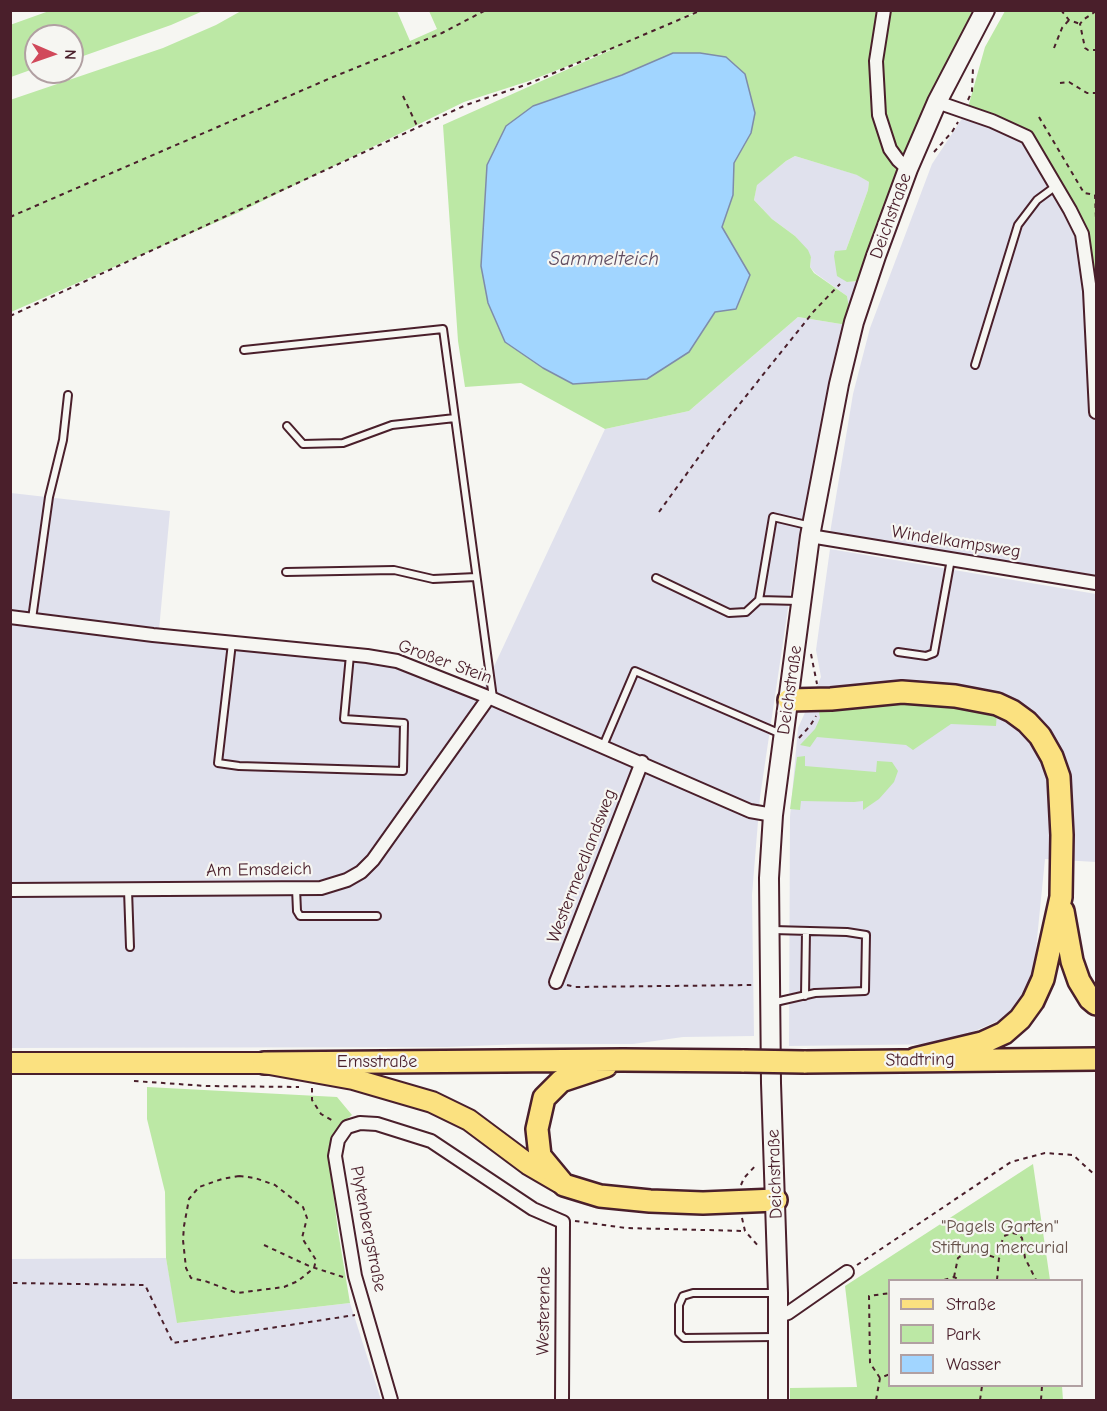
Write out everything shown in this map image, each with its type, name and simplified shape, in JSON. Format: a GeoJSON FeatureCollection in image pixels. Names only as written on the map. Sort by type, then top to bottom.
{"type":"FeatureCollection","features":[{"type":"Feature","properties":{"kind":"highway"},"geometry":{"type":"LineString","coordinates":[[789,700],[902,692],[955,696],[997,704],[1027,722],[1040,736],[1052,756],[1059,777],[1062,824],[1061,897],[1072,961],[1079,981],[1090,999],[1096,1004]]}},
{"type":"Feature","properties":{"kind":"highway"},"geometry":{"type":"LineString","coordinates":[[915,1059],[982,1043],[1004,1033],[1020,1019],[1043,979],[1061,897]]}},
{"type":"Feature","properties":{"kind":"highway","name":"Stadtring"},"geometry":{"type":"LineString","coordinates":[[744,1061],[1096,1059]]}},
{"type":"Feature","properties":{"kind":"highway"},"geometry":{"type":"LineString","coordinates":[[623,1060],[561,1081],[544,1098],[537,1129],[540,1156],[564,1185],[600,1196],[650,1201],[703,1203],[776,1200]]}},
{"type":"Feature","properties":{"kind":"highway","name":"Emsstraße"},"geometry":{"type":"LineString","coordinates":[[264,1063],[744,1061]]}},
{"type":"Feature","properties":{"kind":"main road","name":"Deichstraße"},"geometry":{"type":"LineString","coordinates":[[778,1401],[779,1337],[771,1083],[769,878],[773,815],[791,738],[789,700],[811,531],[839,384],[854,322],[908,169],[937,102],[985,10]]}},
{"type":"Feature","properties":{"kind":"main road","name":"Emsstraße"},"geometry":{"type":"LineString","coordinates":[[10,1063],[264,1063]]}},
{"type":"Feature","properties":{"kind":"main road"},"geometry":{"type":"LineString","coordinates":[[264,1063],[353,1079],[432,1102],[469,1120],[528,1164],[564,1185]]}},
{"type":"Feature","properties":{"kind":"street"},"geometry":{"type":"LineString","coordinates":[[884,10],[876,61],[878,106],[890,149],[908,169]]}},
{"type":"Feature","properties":{"kind":"street"},"geometry":{"type":"LineString","coordinates":[[937,102],[992,121],[1027,137],[1070,210],[1082,234],[1093,291],[1096,412]]}},
{"type":"Feature","properties":{"kind":"street","name":"Windelkampsweg"},"geometry":{"type":"LineString","coordinates":[[811,531],[951,559],[1096,583]]}},
{"type":"Feature","properties":{"kind":"street","name":"Großer Stein"},"geometry":{"type":"LineString","coordinates":[[10,617],[397,661],[642,762],[750,811],[773,815]]}},
{"type":"Feature","properties":{"kind":"street","name":"Am Emsdeich"},"geometry":{"type":"LineString","coordinates":[[10,890],[321,888],[347,880],[361,872],[373,860],[491,698]]}},
{"type":"Feature","properties":{"kind":"street","name":"Westermeedlandsweg"},"geometry":{"type":"LineString","coordinates":[[556,982],[642,762]]}},
{"type":"Feature","properties":{"kind":"street"},"geometry":{"type":"LineString","coordinates":[[346,1127],[360,1123],[377,1124],[431,1141],[533,1209],[563,1222]]}},
{"type":"Feature","properties":{"kind":"street","name":"Plytenbergstraße"},"geometry":{"type":"LineString","coordinates":[[346,1127],[338,1140],[336,1156],[349,1249],[391,1401]]}},
{"type":"Feature","properties":{"kind":"street","name":"Westerende"},"geometry":{"type":"LineString","coordinates":[[561,1401],[563,1222]]}},
{"type":"Feature","properties":{"kind":"street"},"geometry":{"type":"LineString","coordinates":[[778,1316],[788,1313],[848,1272]]}},
{"type":"Feature","properties":{"kind":"lane"},"geometry":{"type":"LineString","coordinates":[[975,365],[1018,225],[1037,200],[1056,186]]}},
{"type":"Feature","properties":{"kind":"lane"},"geometry":{"type":"LineString","coordinates":[[244,350],[443,329],[491,698]]}},
{"type":"Feature","properties":{"kind":"lane"},"geometry":{"type":"LineString","coordinates":[[32,619],[49,497],[63,440],[68,395]]}},
{"type":"Feature","properties":{"kind":"lane"},"geometry":{"type":"LineString","coordinates":[[287,426],[303,444],[343,443],[392,425],[455,418]]}},
{"type":"Feature","properties":{"kind":"lane"},"geometry":{"type":"LineString","coordinates":[[656,578],[729,614],[746,612],[759,600],[773,517],[811,531]]}},
{"type":"Feature","properties":{"kind":"lane"},"geometry":{"type":"LineString","coordinates":[[898,652],[926,656],[934,653],[951,559]]}},
{"type":"Feature","properties":{"kind":"lane"},"geometry":{"type":"LineString","coordinates":[[286,572],[394,570],[433,579],[476,577]]}},
{"type":"Feature","properties":{"kind":"lane"},"geometry":{"type":"LineString","coordinates":[[759,600],[801,602]]}},
{"type":"Feature","properties":{"kind":"lane"},"geometry":{"type":"LineString","coordinates":[[232,643],[218,763],[238,766],[403,771],[404,723],[344,719],[350,655]]}},
{"type":"Feature","properties":{"kind":"lane"},"geometry":{"type":"LineString","coordinates":[[603,746],[635,671],[791,738]]}},
{"type":"Feature","properties":{"kind":"lane"},"geometry":{"type":"LineString","coordinates":[[296,888],[297,911],[300,916],[378,916]]}},
{"type":"Feature","properties":{"kind":"lane"},"geometry":{"type":"LineString","coordinates":[[129,890],[130,947]]}},
{"type":"Feature","properties":{"kind":"lane"},"geometry":{"type":"LineString","coordinates":[[770,930],[847,932],[866,935],[865,991],[815,993],[805,996],[770,994]]}},
{"type":"Feature","properties":{"kind":"lane"},"geometry":{"type":"LineString","coordinates":[[805,996],[806,931]]}},
{"type":"Feature","properties":{"kind":"lane"},"geometry":{"type":"LineString","coordinates":[[778,1293],[693,1293],[683,1296],[679,1305],[679,1333],[684,1338],[694,1340],[779,1337]]}},
{"type":"Feature","properties":{"kind":"path"},"geometry":{"type":"LineString","coordinates":[[10,217],[333,77],[442,33],[486,10]]}},
{"type":"Feature","properties":{"kind":"path"},"geometry":{"type":"LineString","coordinates":[[10,316],[466,105],[539,80],[702,10]]}},
{"type":"Feature","properties":{"kind":"path"},"geometry":{"type":"LineString","coordinates":[[1061,10],[1070,20],[1080,24]]}},
{"type":"Feature","properties":{"kind":"path"},"geometry":{"type":"LineString","coordinates":[[1080,24],[1096,11]]}},
{"type":"Feature","properties":{"kind":"path"},"geometry":{"type":"LineString","coordinates":[[1054,48],[1062,28],[1070,20]]}},
{"type":"Feature","properties":{"kind":"path"},"geometry":{"type":"LineString","coordinates":[[1080,24],[1085,48],[1096,50]]}},
{"type":"Feature","properties":{"kind":"path"},"geometry":{"type":"LineString","coordinates":[[932,154],[952,132],[963,111],[972,91],[973,64]]}},
{"type":"Feature","properties":{"kind":"path"},"geometry":{"type":"LineString","coordinates":[[1060,83],[1070,82],[1087,93],[1096,93]]}},
{"type":"Feature","properties":{"kind":"path"},"geometry":{"type":"LineString","coordinates":[[403,96],[418,128]]}},
{"type":"Feature","properties":{"kind":"path"},"geometry":{"type":"LineString","coordinates":[[1039,117],[1084,193],[1095,195],[1096,219]]}},
{"type":"Feature","properties":{"kind":"path"},"geometry":{"type":"LineString","coordinates":[[659,512],[714,436],[814,311],[840,284]]}},
{"type":"Feature","properties":{"kind":"path"},"geometry":{"type":"LineString","coordinates":[[791,738],[813,722],[817,699],[817,678],[810,648]]}},
{"type":"Feature","properties":{"kind":"path"},"geometry":{"type":"LineString","coordinates":[[556,982],[575,987],[770,994]]}},
{"type":"Feature","properties":{"kind":"path"},"geometry":{"type":"LineString","coordinates":[[312,1088],[312,1100],[321,1114],[346,1127]]}},
{"type":"Feature","properties":{"kind":"path"},"geometry":{"type":"LineString","coordinates":[[848,1272],[1011,1162],[1045,1153],[1073,1155],[1096,1176]]}},
{"type":"Feature","properties":{"kind":"path"},"geometry":{"type":"LineString","coordinates":[[230,1178],[255,1178],[275,1185],[303,1207],[307,1218],[302,1238],[316,1260],[314,1268],[298,1281],[284,1287],[250,1293],[237,1293],[191,1278],[186,1268],[183,1240],[189,1198],[199,1187],[230,1178]]}},
{"type":"Feature","properties":{"kind":"path"},"geometry":{"type":"LineString","coordinates":[[563,1222],[577,1221],[627,1228],[746,1231]]}},
{"type":"Feature","properties":{"kind":"path"},"geometry":{"type":"LineString","coordinates":[[997,1279],[1000,1247],[1005,1236],[1011,1233],[1022,1238],[1025,1258],[1035,1279]]}},
{"type":"Feature","properties":{"kind":"path"},"geometry":{"type":"LineString","coordinates":[[264,1245],[341,1278],[355,1276]]}},
{"type":"Feature","properties":{"kind":"path"},"geometry":{"type":"LineString","coordinates":[[954,1277],[958,1258],[966,1252],[975,1251],[1000,1259]]}},
{"type":"Feature","properties":{"kind":"path"},"geometry":{"type":"LineString","coordinates":[[949,1279],[954,1277]]}},
{"type":"Feature","properties":{"kind":"path"},"geometry":{"type":"LineString","coordinates":[[13,1283],[144,1285],[173,1343],[366,1314]]}},
{"type":"Feature","properties":{"kind":"path"},"geometry":{"type":"LineString","coordinates":[[876,1401],[880,1378],[870,1363],[869,1296],[888,1293]]}},
{"type":"Feature","properties":{"kind":"path"},"geometry":{"type":"LineString","coordinates":[[880,1378],[888,1375]]}},
{"type":"Feature","properties":{"kind":"shaded area"},"geometry":{"type":"Polygon","coordinates":[[[967,111],[1030,137],[1075,216],[1096,273],[1096,575],[830,533],[853,394],[870,328],[932,164],[967,111]]]}},
{"type":"Feature","properties":{"kind":"shaded area"},"geometry":{"type":"Polygon","coordinates":[[[795,156],[858,175],[869,182],[846,250],[847,282],[858,281],[850,313],[847,296],[815,273],[810,267],[811,257],[795,236],[772,219],[754,200],[757,184],[795,156]]]}},
{"type":"Feature","properties":{"kind":"shaded area"},"geometry":{"type":"Polygon","coordinates":[[[798,317],[847,325],[817,446],[797,548],[760,797],[752,895],[754,1036],[683,1037],[633,1044],[447,1047],[11,1048],[11,493],[170,511],[159,630],[399,656],[483,690],[605,429],[689,411],[798,317]]]}},
{"type":"Feature","properties":{"kind":"shaded area"},"geometry":{"type":"Polygon","coordinates":[[[830,549],[1096,594],[1096,862],[1045,859],[1034,969],[1026,991],[1016,1005],[1000,1020],[945,1044],[789,1046],[790,817],[798,728],[821,677],[816,650],[830,549]]]}},
{"type":"Feature","properties":{"kind":"shaded area"},"geometry":{"type":"Polygon","coordinates":[[[166,1258],[178,1323],[350,1303],[381,1400],[11,1400],[10,1259],[166,1258]]]}},
{"type":"Feature","properties":{"kind":"green space"},"geometry":{"type":"Polygon","coordinates":[[[702,10],[974,11],[928,98],[898,169],[858,281],[847,282],[837,276],[834,256],[835,251],[846,250],[869,182],[857,175],[795,156],[757,185],[754,200],[808,250],[811,257],[810,267],[814,273],[847,296],[850,313],[847,325],[798,317],[689,411],[605,429],[521,383],[465,387],[458,341],[443,125],[622,45],[529,81],[464,102],[242,211],[11,312],[10,100],[57,84],[84,84],[84,75],[163,48],[216,25],[241,11],[397,11],[410,41],[437,29],[429,11],[698,11],[669,25],[702,10]],[[622,75],[577,90],[481,266],[488,303],[505,342],[689,352],[715,312],[750,275],[722,227],[733,195],[734,163],[751,133],[622,75]]]}},
{"type":"Feature","properties":{"kind":"green space"},"geometry":{"type":"Polygon","coordinates":[[[49,11],[203,11],[171,25],[84,56],[84,24],[24,24],[24,72],[11,77],[10,25],[49,11]]]}},
{"type":"Feature","properties":{"kind":"green space"},"geometry":{"type":"Polygon","coordinates":[[[1005,11],[1096,11],[1096,273],[1075,216],[1030,137],[967,111],[985,47],[1005,11]]]}},
{"type":"Feature","properties":{"kind":"green space"},"geometry":{"type":"Polygon","coordinates":[[[915,700],[997,712],[996,726],[951,724],[913,750],[906,745],[817,737],[810,747],[800,745],[815,729],[820,718],[819,712],[857,705],[915,700]]]}},
{"type":"Feature","properties":{"kind":"green space"},"geometry":{"type":"Polygon","coordinates":[[[805,756],[805,766],[876,772],[877,761],[892,762],[898,771],[894,782],[879,799],[863,810],[863,801],[801,801],[800,810],[790,809],[797,757],[805,756]]]}},
{"type":"Feature","properties":{"kind":"green space"},"geometry":{"type":"Polygon","coordinates":[[[147,1087],[337,1097],[352,1115],[333,1135],[329,1159],[350,1303],[177,1323],[166,1258],[165,1192],[147,1119],[147,1087]]]}},
{"type":"Feature","properties":{"kind":"green space","name":"\"Pagels Garten\" Stiftung mercurial"},"geometry":{"type":"Polygon","coordinates":[[[1033,1164],[1050,1279],[888,1279],[888,1387],[1062,1387],[1063,1400],[790,1400],[790,1388],[857,1387],[845,1286],[1033,1164]]]}},
{"type":"Feature","properties":{"kind":"water","name":"Sammelteich"},"geometry":{"type":"Polygon","coordinates":[[[673,53],[700,53],[726,57],[745,74],[755,113],[751,133],[734,163],[733,195],[722,227],[750,275],[736,309],[715,312],[689,352],[647,379],[573,384],[543,368],[505,342],[488,303],[481,266],[487,165],[506,126],[533,106],[622,75],[673,53]]]}}]}
